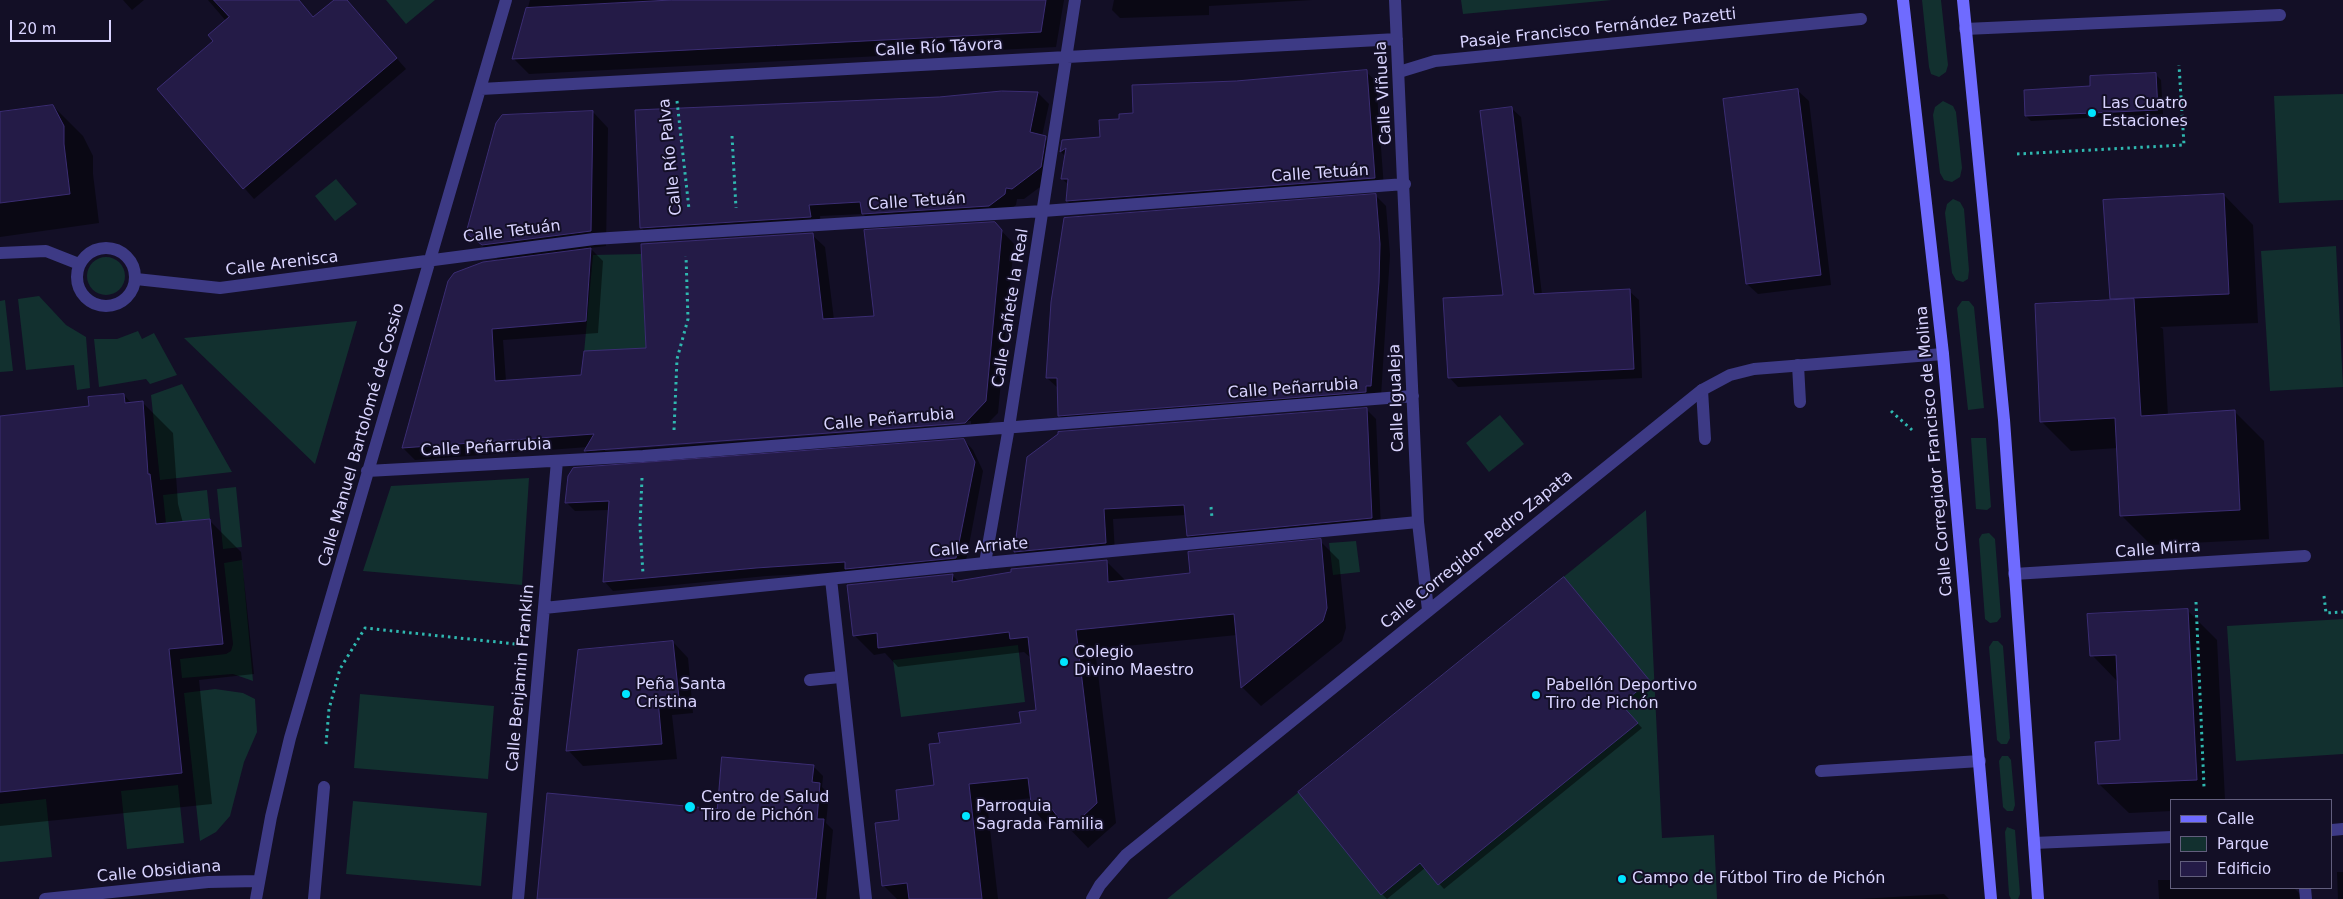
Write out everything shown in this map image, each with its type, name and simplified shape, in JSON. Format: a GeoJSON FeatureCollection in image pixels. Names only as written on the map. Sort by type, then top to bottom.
{"type":"FeatureCollection","features":[{"type":"Feature","properties":{"kind":"main road","name":"Calle Corregidor Francisco de Molina"},"geometry":{"type":"LineString","coordinates":[[1903,0],[1943,354],[1991,899]]}},
{"type":"Feature","properties":{"kind":"main road"},"geometry":{"type":"LineString","coordinates":[[1963,0],[2004,420],[2038,899]]}},
{"type":"Feature","properties":{"kind":"street","name":"Calle Manuel Bartolomé de Cossio"},"geometry":{"type":"LineString","coordinates":[[258,881],[290,738],[367,471],[482,89],[506,0]]}},
{"type":"Feature","properties":{"kind":"street","name":"Calle Cañete la Real"},"geometry":{"type":"LineString","coordinates":[[985,563],[1009,427],[1075,0]]}},
{"type":"Feature","properties":{"kind":"street","name":"Calle Viñuela"},"geometry":{"type":"LineString","coordinates":[[1396,0],[1405,184]]}},
{"type":"Feature","properties":{"kind":"street"},"geometry":{"type":"LineString","coordinates":[[1965,29],[2280,15]]}},
{"type":"Feature","properties":{"kind":"street","name":"Pasaje Francisco Fernández Pazetti"},"geometry":{"type":"LineString","coordinates":[[1399,72],[1435,61],[1862,18]]}},
{"type":"Feature","properties":{"kind":"street","name":"Calle Río Távora"},"geometry":{"type":"LineString","coordinates":[[482,89],[1397,39]]}},
{"type":"Feature","properties":{"kind":"street","name":"Calle Tetuán"},"geometry":{"type":"LineString","coordinates":[[431,259],[594,239],[1043,211],[1405,184]]}},
{"type":"Feature","properties":{"kind":"street","name":"Calle Igualeja"},"geometry":{"type":"LineString","coordinates":[[1405,184],[1418,522],[1428,610]]}},
{"type":"Feature","properties":{"kind":"street"},"geometry":{"type":"LineString","coordinates":[[103,247],[114,248],[125,254],[132,263],[136,279],[128,296],[120,303],[100,306],[82,294],[77,283],[79,264],[90,251],[103,247]]}},
{"type":"Feature","properties":{"kind":"street"},"geometry":{"type":"LineString","coordinates":[[0,253],[46,251],[79,264]]}},
{"type":"Feature","properties":{"kind":"street","name":"Calle Arenisca"},"geometry":{"type":"LineString","coordinates":[[136,279],[220,288],[431,259]]}},
{"type":"Feature","properties":{"kind":"street","name":"Calle Corregidor Pedro Zapata"},"geometry":{"type":"LineString","coordinates":[[1092,899],[1100,885],[1126,855],[1702,390],[1730,375],[1754,369],[1943,354]]}},
{"type":"Feature","properties":{"kind":"street"},"geometry":{"type":"LineString","coordinates":[[1798,365],[1800,402]]}},
{"type":"Feature","properties":{"kind":"street"},"geometry":{"type":"LineString","coordinates":[[1702,390],[1705,439]]}},
{"type":"Feature","properties":{"kind":"street","name":"Calle Peñarrubia"},"geometry":{"type":"LineString","coordinates":[[367,471],[643,456],[1413,396]]}},
{"type":"Feature","properties":{"kind":"street","name":"Calle Benjamin Franklin"},"geometry":{"type":"LineString","coordinates":[[518,899],[557,461]]}},
{"type":"Feature","properties":{"kind":"street","name":"Calle Arriate"},"geometry":{"type":"LineString","coordinates":[[544,608],[985,563],[1418,522]]}},
{"type":"Feature","properties":{"kind":"street","name":"Calle Mirra"},"geometry":{"type":"LineString","coordinates":[[2014,574],[2305,556]]}},
{"type":"Feature","properties":{"kind":"street"},"geometry":{"type":"LineString","coordinates":[[830,579],[866,899]]}},
{"type":"Feature","properties":{"kind":"street"},"geometry":{"type":"LineString","coordinates":[[810,680],[840,677]]}},
{"type":"Feature","properties":{"kind":"street"},"geometry":{"type":"LineString","coordinates":[[1822,771],[1980,761]]}},
{"type":"Feature","properties":{"kind":"street"},"geometry":{"type":"LineString","coordinates":[[314,899],[324,787]]}},
{"type":"Feature","properties":{"kind":"street"},"geometry":{"type":"LineString","coordinates":[[2034,843],[2170,837]]}},
{"type":"Feature","properties":{"kind":"street"},"geometry":{"type":"LineString","coordinates":[[256,899],[258,881]]}},
{"type":"Feature","properties":{"kind":"street","name":"Calle Obsidiana"},"geometry":{"type":"LineString","coordinates":[[45,899],[208,882],[258,881]]}},
{"type":"Feature","properties":{"kind":"path"},"geometry":{"type":"LineString","coordinates":[[2016,154],[2184,146],[2180,65]]}},
{"type":"Feature","properties":{"kind":"path","name":"Calle Río Palva"},"geometry":{"type":"LineString","coordinates":[[675,78],[689,233],[688,319],[677,359],[675,453]]}},
{"type":"Feature","properties":{"kind":"path"},"geometry":{"type":"LineString","coordinates":[[732,136],[737,230]]}},
{"type":"Feature","properties":{"kind":"path"},"geometry":{"type":"LineString","coordinates":[[1890,410],[1912,430]]}},
{"type":"Feature","properties":{"kind":"path"},"geometry":{"type":"LineString","coordinates":[[643,456],[640,526],[644,598]]}},
{"type":"Feature","properties":{"kind":"path"},"geometry":{"type":"LineString","coordinates":[[2324,596],[2326,613],[2343,612]]}},
{"type":"Feature","properties":{"kind":"path"},"geometry":{"type":"LineString","coordinates":[[2196,602],[2204,787]]}},
{"type":"Feature","properties":{"kind":"path"},"geometry":{"type":"LineString","coordinates":[[326,744],[330,709],[340,669],[365,628],[518,644]]}},
{"type":"Feature","properties":{"kind":"green space"},"geometry":{"type":"Polygon","coordinates":[[[386,0],[435,0],[406,24],[386,0]]]}},
{"type":"Feature","properties":{"kind":"green space"},"geometry":{"type":"Polygon","coordinates":[[[1461,0],[1612,0],[1463,14],[1461,0]]]}},
{"type":"Feature","properties":{"kind":"green space"},"geometry":{"type":"Polygon","coordinates":[[[1922,0],[1941,0],[1948,65],[1946,72],[1939,77],[1931,74],[1929,67],[1922,0]]]}},
{"type":"Feature","properties":{"kind":"green space"},"geometry":{"type":"Polygon","coordinates":[[[2343,94],[2343,200],[2279,203],[2274,96],[2343,94]]]}},
{"type":"Feature","properties":{"kind":"green space"},"geometry":{"type":"Polygon","coordinates":[[[1943,101],[1953,106],[1956,112],[1962,168],[1960,177],[1952,182],[1944,180],[1940,173],[1933,115],[1935,107],[1943,101]]]}},
{"type":"Feature","properties":{"kind":"green space"},"geometry":{"type":"Polygon","coordinates":[[[336,179],[357,204],[335,221],[315,196],[336,179]]]}},
{"type":"Feature","properties":{"kind":"green space"},"geometry":{"type":"Polygon","coordinates":[[[1953,199],[1960,202],[1964,209],[1969,270],[1968,279],[1963,282],[1956,280],[1952,273],[1945,213],[1947,204],[1953,199]]]}},
{"type":"Feature","properties":{"kind":"green space"},"geometry":{"type":"Polygon","coordinates":[[[2336,246],[2343,387],[2270,391],[2261,251],[2336,246]]]}},
{"type":"Feature","properties":{"kind":"green space"},"geometry":{"type":"Polygon","coordinates":[[[641,254],[646,348],[584,353],[593,255],[641,254]]]}},
{"type":"Feature","properties":{"kind":"green space"},"geometry":{"type":"Polygon","coordinates":[[[106,257],[113,258],[119,263],[124,269],[124,283],[119,289],[113,294],[106,295],[99,294],[93,289],[88,283],[87,276],[88,269],[93,263],[99,258],[106,257]]]}},
{"type":"Feature","properties":{"kind":"green space"},"geometry":{"type":"Polygon","coordinates":[[[39,296],[66,325],[86,337],[90,388],[77,390],[74,365],[26,370],[18,299],[39,296]]]}},
{"type":"Feature","properties":{"kind":"green space"},"geometry":{"type":"Polygon","coordinates":[[[5,300],[13,371],[0,372],[0,301],[5,300]]]}},
{"type":"Feature","properties":{"kind":"green space"},"geometry":{"type":"Polygon","coordinates":[[[1962,301],[1969,301],[1974,307],[1984,408],[1968,410],[1957,308],[1962,301]]]}},
{"type":"Feature","properties":{"kind":"green space"},"geometry":{"type":"Polygon","coordinates":[[[357,321],[315,464],[184,338],[357,321]]]}},
{"type":"Feature","properties":{"kind":"green space"},"geometry":{"type":"Polygon","coordinates":[[[138,331],[142,339],[154,333],[177,375],[150,384],[146,379],[99,387],[94,339],[117,339],[138,331]]]}},
{"type":"Feature","properties":{"kind":"green space"},"geometry":{"type":"Polygon","coordinates":[[[182,384],[232,472],[160,480],[151,395],[182,384]]]}},
{"type":"Feature","properties":{"kind":"green space"},"geometry":{"type":"Polygon","coordinates":[[[1500,415],[1524,444],[1489,472],[1466,443],[1500,415]]]}},
{"type":"Feature","properties":{"kind":"green space"},"geometry":{"type":"Polygon","coordinates":[[[1971,438],[1986,438],[1991,507],[1987,510],[1976,509],[1971,438]]]}},
{"type":"Feature","properties":{"kind":"green space"},"geometry":{"type":"Polygon","coordinates":[[[529,478],[522,585],[363,571],[391,486],[529,478]]]}},
{"type":"Feature","properties":{"kind":"green space"},"geometry":{"type":"Polygon","coordinates":[[[236,487],[242,547],[223,549],[217,489],[236,487]]]}},
{"type":"Feature","properties":{"kind":"green space"},"geometry":{"type":"Polygon","coordinates":[[[207,490],[210,519],[166,524],[163,495],[207,490]]]}},
{"type":"Feature","properties":{"kind":"green space","name":"Pabellón Deportivo Tiro de Pichón"},"geometry":{"type":"Polygon","coordinates":[[[1646,510],[1662,838],[1714,835],[1717,899],[1167,899],[1646,510]]]}},
{"type":"Feature","properties":{"kind":"green space"},"geometry":{"type":"Polygon","coordinates":[[[1989,533],[1995,539],[2001,617],[1997,622],[1990,623],[1985,619],[1979,539],[1982,534],[1989,533]]]}},
{"type":"Feature","properties":{"kind":"green space"},"geometry":{"type":"Polygon","coordinates":[[[1356,541],[1360,572],[1333,575],[1329,543],[1356,541]]]}},
{"type":"Feature","properties":{"kind":"green space"},"geometry":{"type":"Polygon","coordinates":[[[242,560],[253,681],[233,674],[182,678],[180,659],[226,654],[231,651],[233,644],[224,563],[242,560]]]}},
{"type":"Feature","properties":{"kind":"green space"},"geometry":{"type":"Polygon","coordinates":[[[2343,619],[2343,754],[2236,761],[2227,626],[2343,619]]]}},
{"type":"Feature","properties":{"kind":"green space"},"geometry":{"type":"Polygon","coordinates":[[[1993,641],[1998,641],[2003,646],[2010,738],[2007,744],[2001,744],[1997,740],[1989,647],[1993,641]]]}},
{"type":"Feature","properties":{"kind":"green space"},"geometry":{"type":"Polygon","coordinates":[[[1018,645],[1025,702],[901,717],[893,660],[1018,645]]]}},
{"type":"Feature","properties":{"kind":"green space"},"geometry":{"type":"Polygon","coordinates":[[[215,689],[243,693],[255,699],[257,732],[244,762],[230,816],[216,832],[200,841],[184,693],[215,689]]]}},
{"type":"Feature","properties":{"kind":"green space"},"geometry":{"type":"Polygon","coordinates":[[[360,694],[494,706],[488,779],[354,768],[360,694]]]}},
{"type":"Feature","properties":{"kind":"green space"},"geometry":{"type":"Polygon","coordinates":[[[2002,756],[2008,756],[2011,760],[2015,805],[2013,811],[2007,811],[2003,807],[1999,761],[2002,756]]]}},
{"type":"Feature","properties":{"kind":"green space"},"geometry":{"type":"Polygon","coordinates":[[[178,785],[184,843],[127,849],[121,791],[178,785]]]}},
{"type":"Feature","properties":{"kind":"green space"},"geometry":{"type":"Polygon","coordinates":[[[46,799],[52,857],[0,862],[0,804],[46,799]]]}},
{"type":"Feature","properties":{"kind":"green space"},"geometry":{"type":"Polygon","coordinates":[[[353,801],[487,813],[481,886],[346,874],[353,801]]]}},
{"type":"Feature","properties":{"kind":"green space"},"geometry":{"type":"Polygon","coordinates":[[[2007,827],[2015,830],[2020,894],[2018,899],[2011,899],[2009,895],[2005,832],[2007,827]]]}},
{"type":"Feature","properties":{"kind":"building"},"geometry":{"type":"Polygon","coordinates":[[[214,0],[299,0],[313,17],[334,0],[347,0],[397,58],[243,189],[157,89],[213,41],[208,35],[229,17],[214,0]]]}},
{"type":"Feature","properties":{"kind":"building"},"geometry":{"type":"Polygon","coordinates":[[[672,0],[1046,0],[1041,32],[512,59],[526,8],[672,0]]]}},
{"type":"Feature","properties":{"kind":"building"},"geometry":{"type":"Polygon","coordinates":[[[1367,70],[1375,178],[1066,201],[1068,179],[1061,179],[1066,148],[1060,152],[1062,140],[1100,137],[1099,120],[1119,119],[1119,114],[1133,113],[1132,85],[1236,81],[1367,70]]]}},
{"type":"Feature","properties":{"kind":"building"},"geometry":{"type":"Polygon","coordinates":[[[2156,73],[2158,110],[2025,116],[2024,90],[2090,86],[2090,76],[2156,73]]]}},
{"type":"Feature","properties":{"kind":"building"},"geometry":{"type":"Polygon","coordinates":[[[1798,89],[1821,275],[1746,284],[1723,99],[1798,89]]]}},
{"type":"Feature","properties":{"kind":"building"},"geometry":{"type":"Polygon","coordinates":[[[1002,91],[1038,92],[1030,132],[1046,136],[1041,167],[1012,189],[1006,188],[1005,194],[989,206],[862,214],[860,202],[809,205],[811,217],[640,228],[635,110],[939,97],[1002,91]]]}},
{"type":"Feature","properties":{"kind":"building"},"geometry":{"type":"Polygon","coordinates":[[[53,105],[64,126],[64,144],[70,194],[0,203],[0,112],[53,105]]]}},
{"type":"Feature","properties":{"kind":"building"},"geometry":{"type":"Polygon","coordinates":[[[1512,107],[1534,294],[1630,289],[1634,369],[1448,378],[1443,298],[1503,295],[1480,111],[1512,107]]]}},
{"type":"Feature","properties":{"kind":"building"},"geometry":{"type":"Polygon","coordinates":[[[593,111],[591,231],[482,245],[466,233],[496,123],[502,115],[593,111]]]}},
{"type":"Feature","properties":{"kind":"building"},"geometry":{"type":"Polygon","coordinates":[[[1376,194],[1380,244],[1379,282],[1371,386],[1366,386],[1366,392],[1058,416],[1057,378],[1046,378],[1051,302],[1064,218],[1376,194]]]}},
{"type":"Feature","properties":{"kind":"building"},"geometry":{"type":"Polygon","coordinates":[[[2224,194],[2229,294],[2110,299],[2103,200],[2224,194]]]}},
{"type":"Feature","properties":{"kind":"building"},"geometry":{"type":"Polygon","coordinates":[[[995,222],[1002,230],[986,401],[965,423],[584,451],[594,434],[402,448],[448,281],[454,273],[483,262],[591,248],[586,321],[492,329],[495,381],[581,375],[584,351],[646,348],[641,244],[813,233],[823,319],[874,316],[864,230],[995,222]]]}},
{"type":"Feature","properties":{"kind":"building"},"geometry":{"type":"Polygon","coordinates":[[[2134,299],[2141,416],[2235,410],[2240,510],[2120,516],[2115,418],[2040,422],[2035,304],[2134,299]]]}},
{"type":"Feature","properties":{"kind":"building"},"geometry":{"type":"Polygon","coordinates":[[[124,394],[125,403],[143,401],[148,474],[150,474],[156,524],[210,519],[223,644],[169,649],[182,773],[0,792],[0,416],[89,406],[88,397],[124,394]]]}},
{"type":"Feature","properties":{"kind":"building"},"geometry":{"type":"Polygon","coordinates":[[[1367,408],[1372,518],[1187,536],[1184,505],[1104,509],[1106,543],[1014,552],[1027,457],[1058,434],[1058,432],[1367,408]]]}},
{"type":"Feature","properties":{"kind":"building"},"geometry":{"type":"Polygon","coordinates":[[[964,439],[975,462],[956,558],[845,569],[845,562],[756,568],[603,582],[609,501],[565,503],[568,476],[573,468],[964,439]]]}},
{"type":"Feature","properties":{"kind":"building"},"geometry":{"type":"Polygon","coordinates":[[[1321,539],[1327,608],[1323,621],[1241,688],[1234,614],[1076,630],[1097,803],[1068,830],[1051,808],[1032,811],[1028,778],[969,784],[982,899],[909,899],[907,883],[882,886],[875,823],[899,820],[896,790],[934,785],[929,744],[940,743],[938,733],[1021,723],[1019,712],[1036,710],[1028,637],[1010,639],[1009,632],[878,648],[877,633],[853,636],[847,585],[953,574],[952,582],[1011,572],[1011,569],[1107,560],[1108,582],[1190,573],[1188,552],[1321,539]]]}},
{"type":"Feature","properties":{"kind":"building"},"geometry":{"type":"Polygon","coordinates":[[[1564,577],[1650,681],[1621,704],[1638,723],[1438,885],[1420,863],[1381,895],[1298,792],[1564,577]]]}},
{"type":"Feature","properties":{"kind":"building"},"geometry":{"type":"Polygon","coordinates":[[[2188,609],[2197,780],[2098,784],[2095,742],[2120,740],[2116,655],[2090,656],[2087,614],[2188,609]]]}},
{"type":"Feature","properties":{"kind":"building"},"geometry":{"type":"Polygon","coordinates":[[[673,641],[679,698],[658,700],[662,744],[566,751],[578,650],[673,641]]]}},
{"type":"Feature","properties":{"kind":"building","name":"Centro de Salud Tiro de Pichón"},"geometry":{"type":"Polygon","coordinates":[[[722,757],[814,765],[812,782],[820,783],[817,819],[824,819],[816,899],[537,899],[547,793],[717,809],[722,757]]]}},
{"type":"Feature","properties":{"kind":"place","name":"Las Cuatro Estaciones"},"geometry":{"type":"Point","coordinates":[2092,113]}},
{"type":"Feature","properties":{"kind":"place","name":"Colegio Divino Maestro"},"geometry":{"type":"Point","coordinates":[1064,662]}},
{"type":"Feature","properties":{"kind":"place","name":"Peña Santa Cristina"},"geometry":{"type":"Point","coordinates":[626,694]}},
{"type":"Feature","properties":{"kind":"place","name":"Pabellón Deportivo Tiro de Pichón"},"geometry":{"type":"Point","coordinates":[1536,695]}},
{"type":"Feature","properties":{"kind":"place","name":"Centro de Salud Tiro de Pichón"},"geometry":{"type":"Point","coordinates":[690,807]}},
{"type":"Feature","properties":{"kind":"place","name":"Parroquia Sagrada Familia"},"geometry":{"type":"Point","coordinates":[966,816]}},
{"type":"Feature","properties":{"kind":"place","name":"Campo de Fútbol Tiro de Pichón"},"geometry":{"type":"Point","coordinates":[1622,879]}}]}
